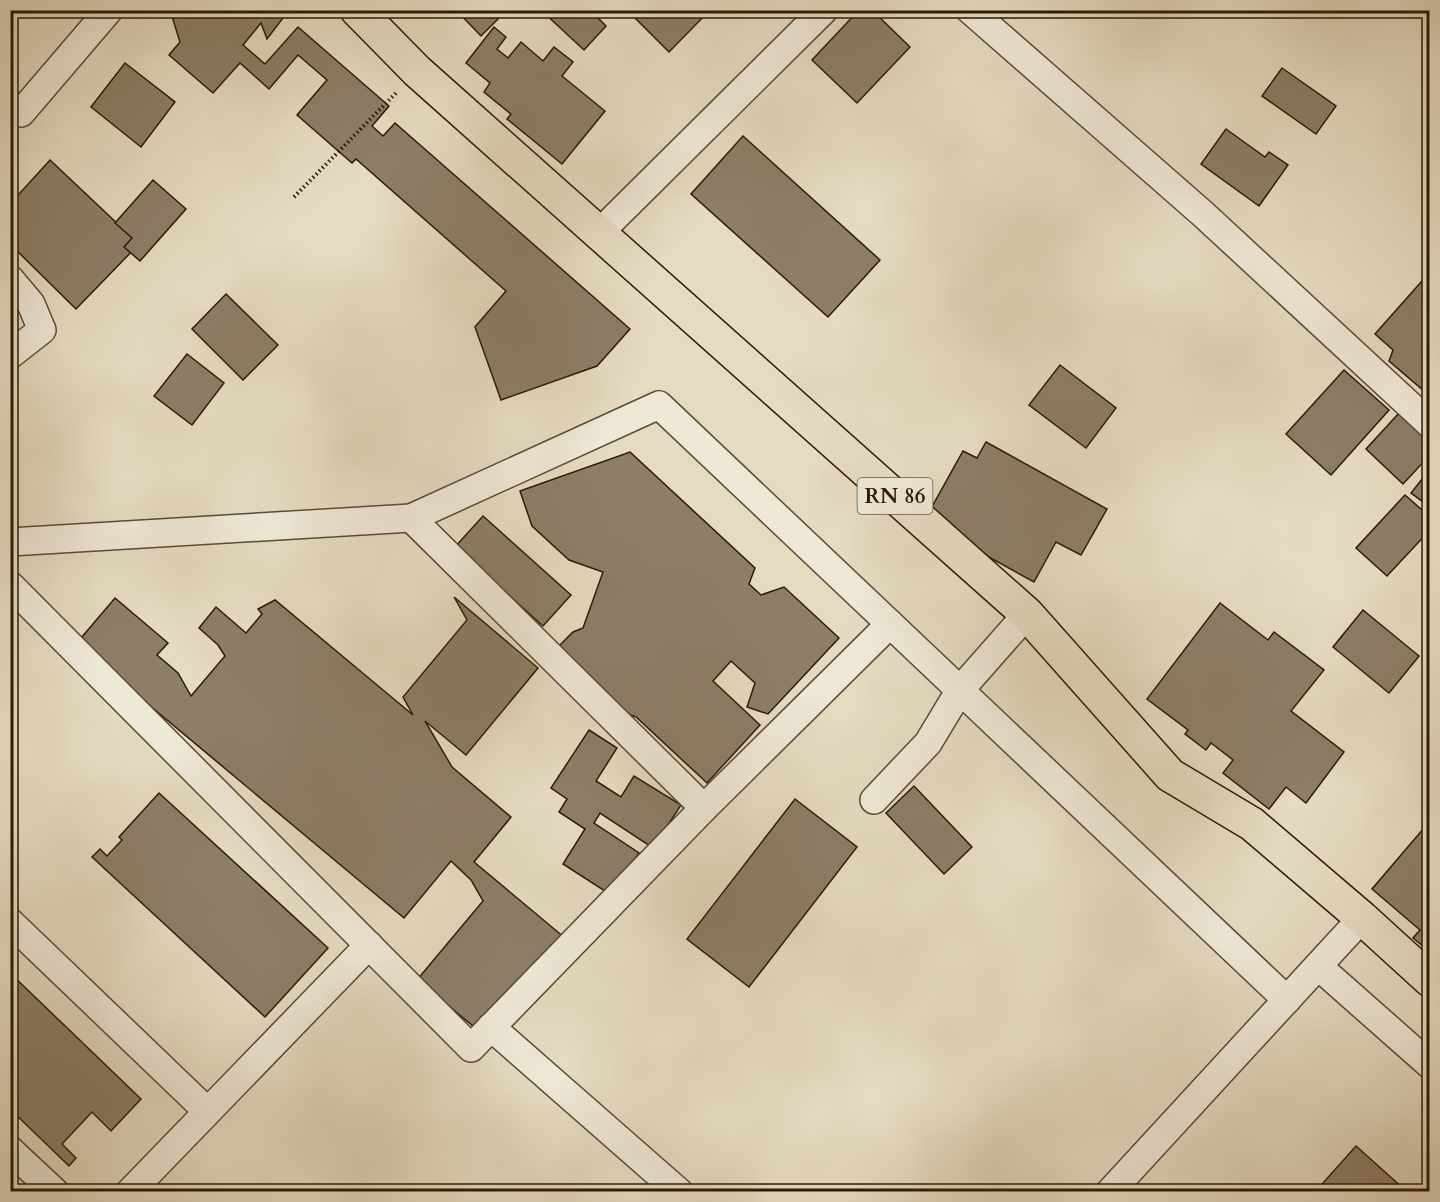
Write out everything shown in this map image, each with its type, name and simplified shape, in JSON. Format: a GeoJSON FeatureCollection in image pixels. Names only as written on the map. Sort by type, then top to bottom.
{"type":"FeatureCollection","features":[{"type":"Feature","properties":{"kind":"main road","name":"RN 86"},"geometry":{"type":"LineString","coordinates":[[357,10],[417,71],[1027,614],[1170,775],[1252,824],[1362,918],[1430,980]]}},
{"type":"Feature","properties":{"kind":"street"},"geometry":{"type":"LineString","coordinates":[[14,112],[109,10]]}},
{"type":"Feature","properties":{"kind":"street"},"geometry":{"type":"LineString","coordinates":[[599,233],[824,10]]}},
{"type":"Feature","properties":{"kind":"street"},"geometry":{"type":"LineString","coordinates":[[970,10],[1203,214],[1430,424]]}},
{"type":"Feature","properties":{"kind":"street"},"geometry":{"type":"LineString","coordinates":[[10,279],[32,304],[42,330],[10,355]]}},
{"type":"Feature","properties":{"kind":"street"},"geometry":{"type":"LineString","coordinates":[[10,542],[411,518],[659,405],[1287,1000]]}},
{"type":"Feature","properties":{"kind":"street"},"geometry":{"type":"LineString","coordinates":[[411,518],[704,808]]}},
{"type":"Feature","properties":{"kind":"street"},"geometry":{"type":"LineString","coordinates":[[10,585],[471,1048],[704,808],[890,624]]}},
{"type":"Feature","properties":{"kind":"street"},"geometry":{"type":"LineString","coordinates":[[874,800],[928,743],[960,690],[1027,614]]}},
{"type":"Feature","properties":{"kind":"street"},"geometry":{"type":"LineString","coordinates":[[1110,1191],[1362,918]]}},
{"type":"Feature","properties":{"kind":"street"},"geometry":{"type":"LineString","coordinates":[[10,922],[207,1112]]}},
{"type":"Feature","properties":{"kind":"street"},"geometry":{"type":"LineString","coordinates":[[130,1191],[369,945]]}},
{"type":"Feature","properties":{"kind":"street"},"geometry":{"type":"LineString","coordinates":[[1318,966],[1430,1065]]}},
{"type":"Feature","properties":{"kind":"street"},"geometry":{"type":"LineString","coordinates":[[491,1028],[679,1191]]}},
{"type":"Feature","properties":{"kind":"street"},"geometry":{"type":"LineString","coordinates":[[10,1150],[55,1191]]}},
{"type":"Feature","properties":{"kind":"path"},"geometry":{"type":"LineString","coordinates":[[294,196],[417,71]]}},
{"type":"Feature","properties":{"kind":"building"},"geometry":{"type":"Polygon","coordinates":[[[170,10],[289,10],[267,39],[261,23],[243,45],[265,64],[298,27],[389,106],[372,126],[383,136],[395,123],[630,329],[597,366],[501,400],[475,327],[506,291],[356,159],[352,163],[297,115],[327,80],[298,55],[269,89],[240,63],[213,93],[169,55],[180,42],[170,10]]]}},
{"type":"Feature","properties":{"kind":"building"},"geometry":{"type":"Polygon","coordinates":[[[456,10],[507,10],[481,36],[456,10]]]}},
{"type":"Feature","properties":{"kind":"building"},"geometry":{"type":"Polygon","coordinates":[[[541,10],[590,10],[606,26],[584,50],[541,10]]]}},
{"type":"Feature","properties":{"kind":"building"},"geometry":{"type":"Polygon","coordinates":[[[627,10],[710,10],[669,52],[627,10]]]}},
{"type":"Feature","properties":{"kind":"building"},"geometry":{"type":"Polygon","coordinates":[[[859,10],[872,10],[910,47],[857,103],[812,60],[859,10]]]}},
{"type":"Feature","properties":{"kind":"building"},"geometry":{"type":"Polygon","coordinates":[[[494,27],[506,37],[497,49],[508,58],[521,42],[543,61],[554,47],[573,62],[562,76],[605,111],[562,164],[507,119],[511,114],[484,92],[490,83],[466,63],[494,27]]]}},
{"type":"Feature","properties":{"kind":"building"},"geometry":{"type":"Polygon","coordinates":[[[125,63],[175,102],[141,147],[91,107],[125,63]]]}},
{"type":"Feature","properties":{"kind":"building"},"geometry":{"type":"Polygon","coordinates":[[[1282,68],[1336,106],[1316,134],[1262,96],[1282,68]]]}},
{"type":"Feature","properties":{"kind":"building"},"geometry":{"type":"Polygon","coordinates":[[[1226,129],[1265,157],[1269,152],[1288,165],[1259,206],[1201,164],[1226,129]]]}},
{"type":"Feature","properties":{"kind":"building"},"geometry":{"type":"Polygon","coordinates":[[[743,136],[880,260],[828,317],[691,194],[743,136]]]}},
{"type":"Feature","properties":{"kind":"building"},"geometry":{"type":"Polygon","coordinates":[[[50,160],[139,244],[76,309],[10,244],[10,204],[50,160]]]}},
{"type":"Feature","properties":{"kind":"building"},"geometry":{"type":"Polygon","coordinates":[[[153,180],[186,209],[140,261],[124,247],[132,238],[115,223],[153,180]]]}},
{"type":"Feature","properties":{"kind":"building"},"geometry":{"type":"Polygon","coordinates":[[[1430,272],[1430,396],[1389,361],[1393,350],[1375,334],[1430,272]]]}},
{"type":"Feature","properties":{"kind":"building"},"geometry":{"type":"Polygon","coordinates":[[[226,294],[278,345],[243,380],[192,329],[226,294]]]}},
{"type":"Feature","properties":{"kind":"building"},"geometry":{"type":"Polygon","coordinates":[[[187,354],[224,383],[192,425],[154,396],[187,354]]]}},
{"type":"Feature","properties":{"kind":"building"},"geometry":{"type":"Polygon","coordinates":[[[1060,365],[1116,408],[1086,448],[1029,405],[1060,365]]]}},
{"type":"Feature","properties":{"kind":"building"},"geometry":{"type":"Polygon","coordinates":[[[1344,370],[1389,410],[1331,475],[1286,434],[1344,370]]]}},
{"type":"Feature","properties":{"kind":"building"},"geometry":{"type":"Polygon","coordinates":[[[1399,413],[1430,442],[1430,455],[1403,484],[1366,449],[1399,413]]]}},
{"type":"Feature","properties":{"kind":"building"},"geometry":{"type":"Polygon","coordinates":[[[986,442],[1107,509],[1081,555],[1056,542],[1034,582],[924,521],[963,451],[977,458],[986,442]]]}},
{"type":"Feature","properties":{"kind":"building"},"geometry":{"type":"Polygon","coordinates":[[[630,452],[755,568],[749,584],[761,595],[784,587],[839,638],[768,714],[747,707],[755,683],[731,661],[713,681],[760,725],[707,783],[636,717],[620,711],[559,646],[573,632],[583,628],[603,572],[569,560],[532,526],[520,491],[630,452]]]}},
{"type":"Feature","properties":{"kind":"building"},"geometry":{"type":"Polygon","coordinates":[[[1430,469],[1430,507],[1411,493],[1430,469]]]}},
{"type":"Feature","properties":{"kind":"building"},"geometry":{"type":"Polygon","coordinates":[[[1405,495],[1430,517],[1430,530],[1387,576],[1356,548],[1405,495]]]}},
{"type":"Feature","properties":{"kind":"building"},"geometry":{"type":"Polygon","coordinates":[[[483,516],[571,595],[543,626],[455,547],[483,516]]]}},
{"type":"Feature","properties":{"kind":"building"},"geometry":{"type":"Polygon","coordinates":[[[454,597],[538,668],[466,755],[425,721],[452,767],[511,817],[474,862],[565,938],[484,1035],[417,980],[483,901],[471,880],[451,861],[404,918],[76,644],[115,598],[168,643],[157,655],[178,673],[191,696],[225,656],[218,645],[199,628],[216,607],[246,633],[262,614],[258,609],[275,600],[413,715],[403,697],[467,620],[454,597]]]}},
{"type":"Feature","properties":{"kind":"building"},"geometry":{"type":"Polygon","coordinates":[[[1220,603],[1268,640],[1274,632],[1324,670],[1291,711],[1344,752],[1306,803],[1286,787],[1269,809],[1223,773],[1233,760],[1211,743],[1206,750],[1185,734],[1188,730],[1147,699],[1220,603]]]}},
{"type":"Feature","properties":{"kind":"building"},"geometry":{"type":"Polygon","coordinates":[[[1363,610],[1419,656],[1389,693],[1333,647],[1363,610]]]}},
{"type":"Feature","properties":{"kind":"building"},"geometry":{"type":"Polygon","coordinates":[[[589,730],[617,748],[596,781],[621,797],[634,776],[681,805],[653,848],[600,813],[594,823],[639,853],[611,895],[563,864],[585,829],[559,812],[567,799],[551,788],[589,730]]]}},
{"type":"Feature","properties":{"kind":"building"},"geometry":{"type":"Polygon","coordinates":[[[914,786],[972,847],[944,874],[886,813],[914,786]]]}},
{"type":"Feature","properties":{"kind":"building"},"geometry":{"type":"Polygon","coordinates":[[[159,793],[328,948],[265,1017],[92,857],[100,849],[107,856],[122,840],[119,837],[159,793]]]}},
{"type":"Feature","properties":{"kind":"building"},"geometry":{"type":"Polygon","coordinates":[[[795,799],[857,847],[749,987],[687,939],[795,799]]]}},
{"type":"Feature","properties":{"kind":"building"},"geometry":{"type":"Polygon","coordinates":[[[1430,821],[1430,952],[1413,938],[1420,930],[1372,889],[1430,821]]]}},
{"type":"Feature","properties":{"kind":"building"},"geometry":{"type":"Polygon","coordinates":[[[10,973],[141,1099],[111,1131],[92,1112],[62,1144],[76,1158],[69,1166],[10,1109],[10,973]]]}},
{"type":"Feature","properties":{"kind":"building"},"geometry":{"type":"Polygon","coordinates":[[[1356,1146],[1405,1190],[1404,1192],[1315,1192],[1356,1146]]]}}]}
